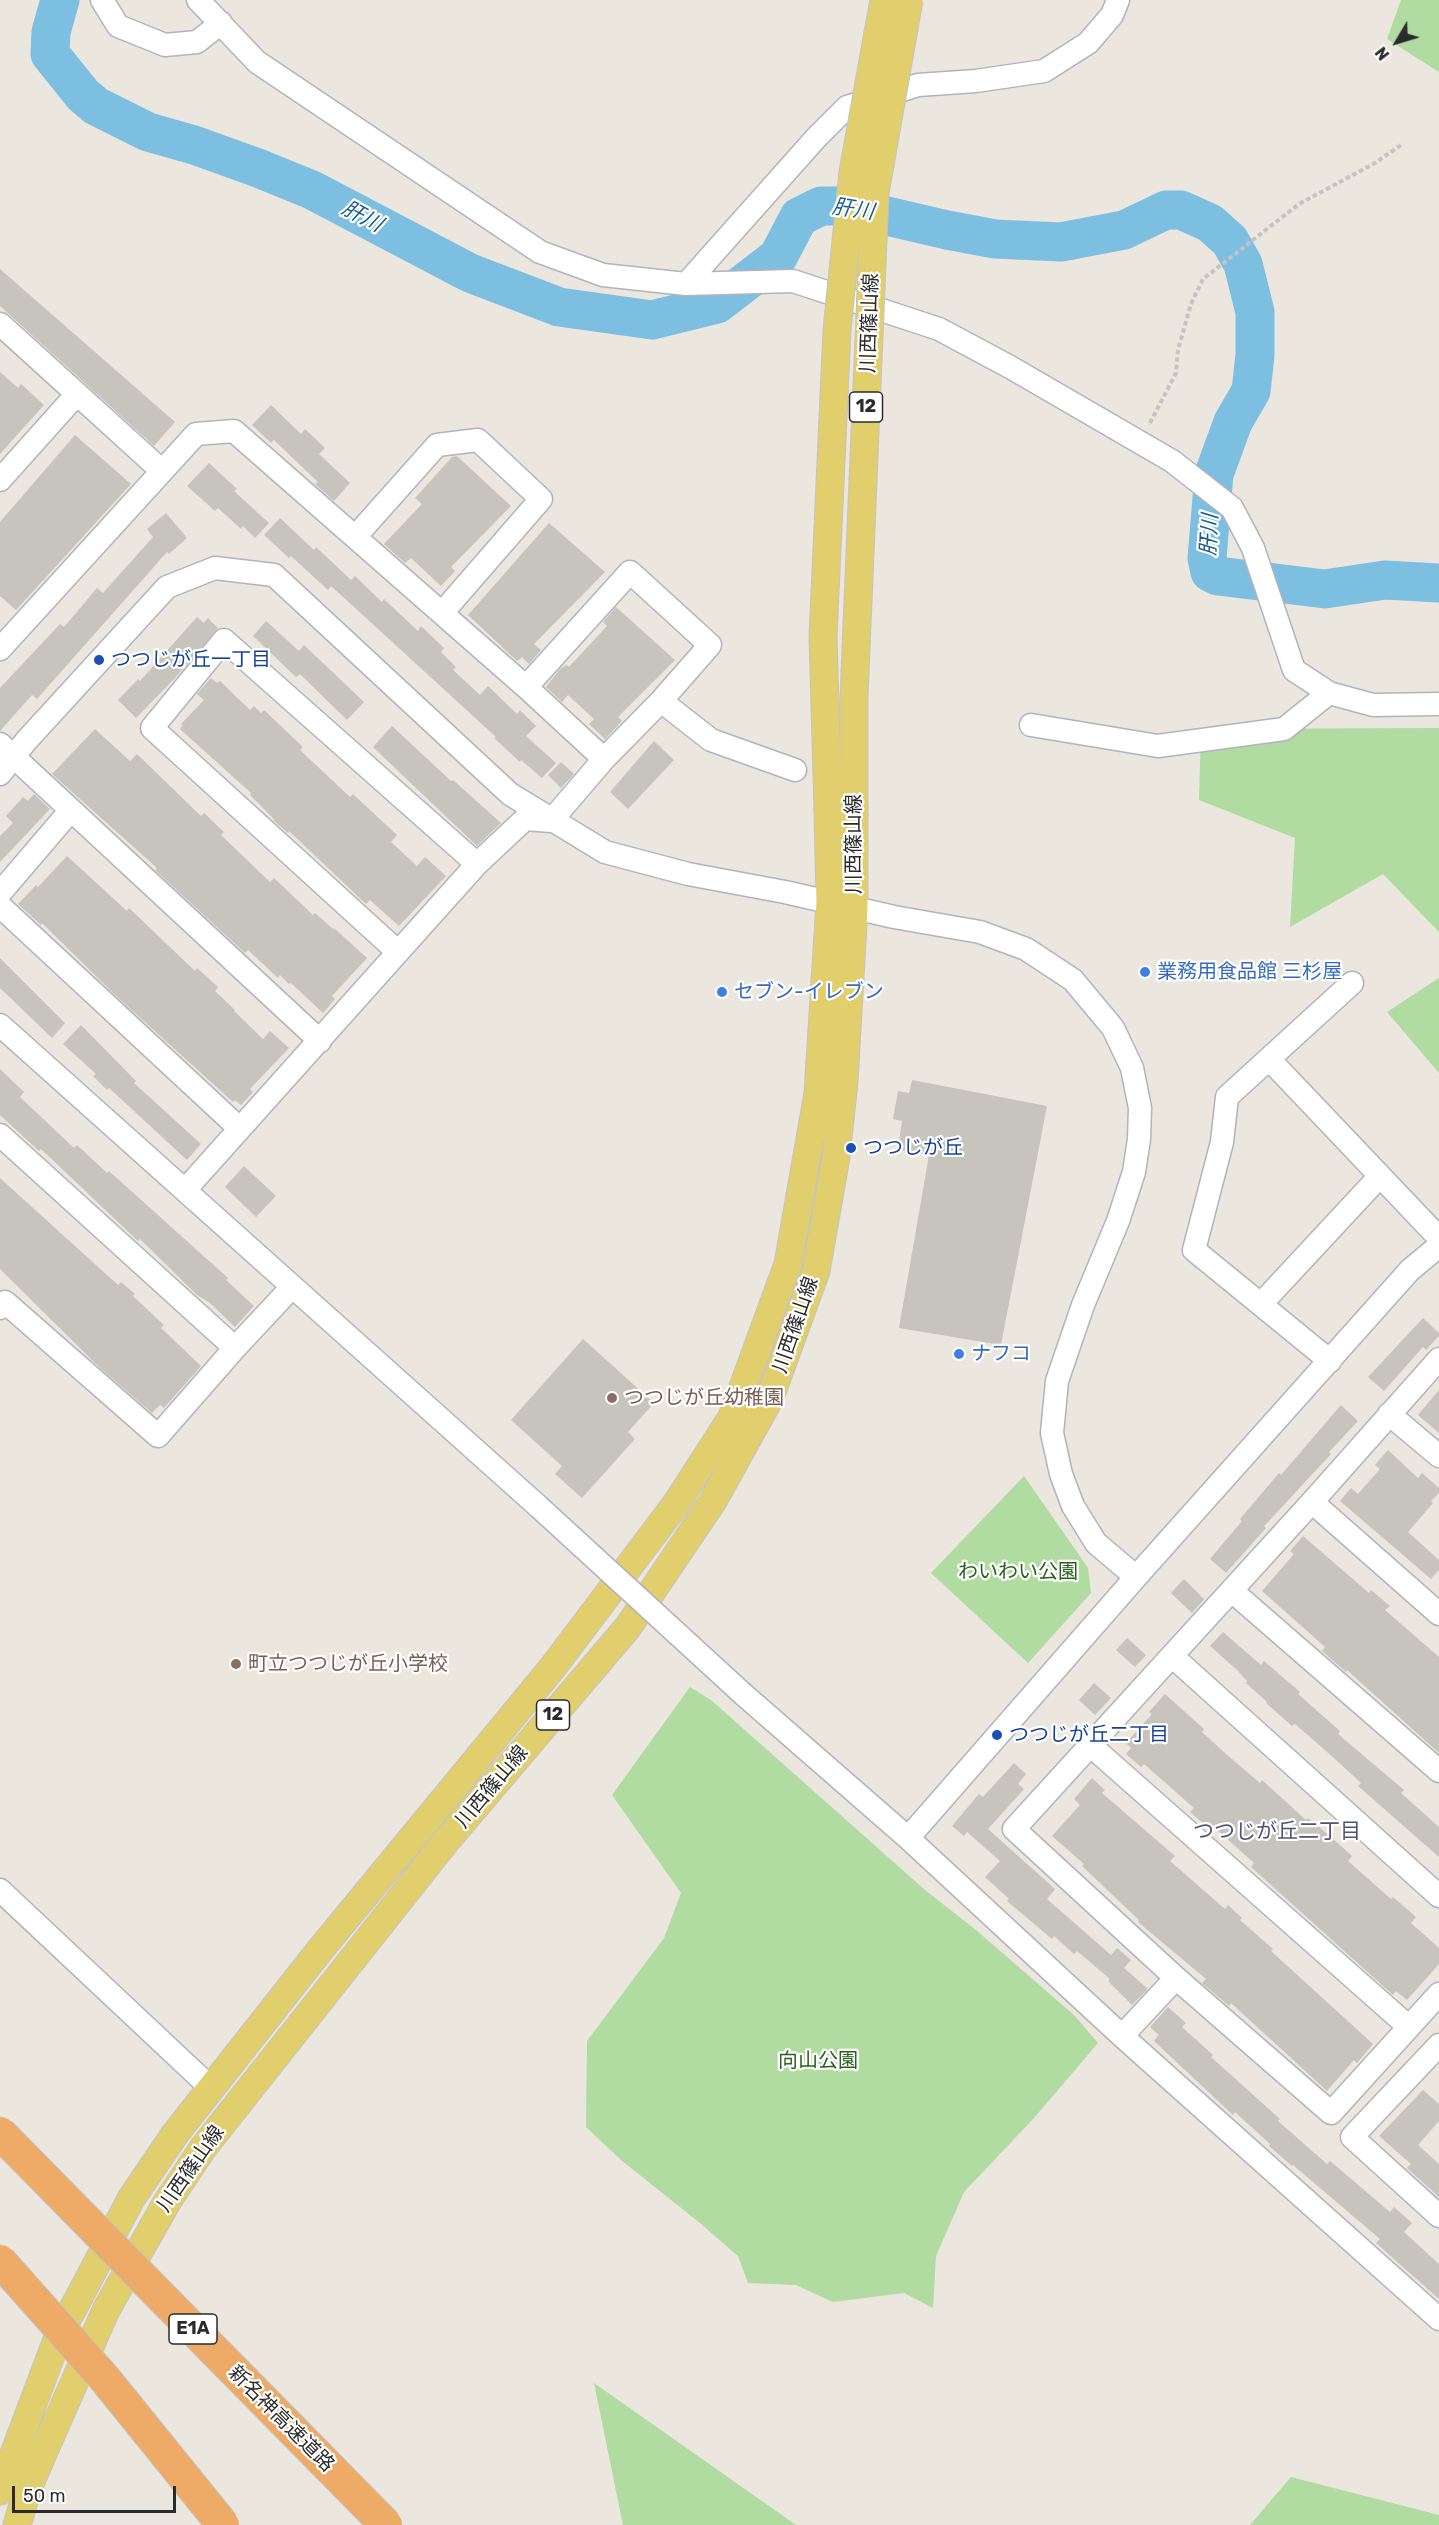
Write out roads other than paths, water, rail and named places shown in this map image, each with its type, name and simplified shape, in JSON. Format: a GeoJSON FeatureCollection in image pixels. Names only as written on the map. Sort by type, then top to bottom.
{"type":"FeatureCollection","features":[{"type":"Feature","properties":{"kind":"highway","name":"新名神高速道路"},"geometry":{"type":"LineString","coordinates":[[0,2133],[386,2525]]}},
{"type":"Feature","properties":{"kind":"highway"},"geometry":{"type":"LineString","coordinates":[[0,2261],[105,2379],[223,2525]]}},
{"type":"Feature","properties":{"kind":"main road","name":"川西篠山線"},"geometry":{"type":"LineString","coordinates":[[17,2525],[28,2488],[106,2310],[167,2202],[202,2148],[447,1840],[628,1627],[713,1501],[770,1400],[816,1271],[836,1158],[844,1082],[841,814],[823,637],[837,330],[853,172],[884,0]]}},
{"type":"Feature","properties":{"kind":"main road","name":"川西篠山線"},"geometry":{"type":"LineString","coordinates":[[841,814],[854,698],[875,193],[909,0]]}},
{"type":"Feature","properties":{"kind":"main road","name":"川西篠山線"},"geometry":{"type":"LineString","coordinates":[[0,2491],[58,2337],[131,2199],[175,2134],[320,1950],[553,1667],[676,1504],[732,1417],[788,1264],[818,1093],[842,905]]}},
{"type":"Feature","properties":{"kind":"street"},"geometry":{"type":"LineString","coordinates":[[102,0],[118,26],[165,45],[197,42],[221,23]]}},
{"type":"Feature","properties":{"kind":"street"},"geometry":{"type":"LineString","coordinates":[[198,0],[257,62],[540,252],[603,276],[686,284],[793,281],[939,329],[1010,367],[1172,461],[1232,508],[1253,548],[1294,670],[1329,693],[1373,705],[1439,704]]}},
{"type":"Feature","properties":{"kind":"street"},"geometry":{"type":"LineString","coordinates":[[686,284],[816,138],[847,107],[918,85],[976,81],[1044,71],[1088,43],[1112,15],[1118,0]]}},
{"type":"Feature","properties":{"kind":"street"},"geometry":{"type":"LineString","coordinates":[[0,324],[162,471]]}},
{"type":"Feature","properties":{"kind":"street"},"geometry":{"type":"LineString","coordinates":[[0,480],[77,394]]}},
{"type":"Feature","properties":{"kind":"street"},"geometry":{"type":"LineString","coordinates":[[0,649],[196,434],[234,431],[356,536],[604,759]]}},
{"type":"Feature","properties":{"kind":"street"},"geometry":{"type":"LineString","coordinates":[[356,536],[436,445],[478,440],[541,499],[442,613]]}},
{"type":"Feature","properties":{"kind":"street"},"geometry":{"type":"LineString","coordinates":[[320,1041],[71,810],[4,758],[167,586],[215,568],[274,575],[510,794],[605,852],[688,874],[980,932],[1026,948],[1073,980],[1113,1028],[1132,1068],[1140,1108],[1139,1139],[1134,1172],[1057,1381],[1052,1433],[1061,1474],[1073,1506],[1096,1543],[1136,1577]]}},
{"type":"Feature","properties":{"kind":"street"},"geometry":{"type":"LineString","coordinates":[[526,687],[630,572],[710,645],[661,701],[604,759],[551,821]]}},
{"type":"Feature","properties":{"kind":"street"},"geometry":{"type":"LineString","coordinates":[[398,952],[152,728],[224,640],[477,864]]}},
{"type":"Feature","properties":{"kind":"street"},"geometry":{"type":"LineString","coordinates":[[1031,725],[1158,746],[1284,729],[1329,693]]}},
{"type":"Feature","properties":{"kind":"street"},"geometry":{"type":"LineString","coordinates":[[661,701],[711,740],[795,770]]}},
{"type":"Feature","properties":{"kind":"street"},"geometry":{"type":"LineString","coordinates":[[0,892],[71,810]]}},
{"type":"Feature","properties":{"kind":"street"},"geometry":{"type":"LineString","coordinates":[[185,1190],[477,864],[525,819],[551,821]]}},
{"type":"Feature","properties":{"kind":"street"},"geometry":{"type":"LineString","coordinates":[[0,906],[239,1128]]}},
{"type":"Feature","properties":{"kind":"street"},"geometry":{"type":"LineString","coordinates":[[1330,1361],[1194,1250],[1222,1142],[1227,1097],[1352,983]]}},
{"type":"Feature","properties":{"kind":"street"},"geometry":{"type":"LineString","coordinates":[[0,1024],[539,1507],[743,1694],[908,1838],[1122,2036],[1439,2319]]}},
{"type":"Feature","properties":{"kind":"street"},"geometry":{"type":"LineString","coordinates":[[1269,1059],[1439,1238]]}},
{"type":"Feature","properties":{"kind":"street"},"geometry":{"type":"LineString","coordinates":[[0,1135],[235,1348]]}},
{"type":"Feature","properties":{"kind":"street"},"geometry":{"type":"LineString","coordinates":[[1261,1304],[1380,1176]]}},
{"type":"Feature","properties":{"kind":"street"},"geometry":{"type":"LineString","coordinates":[[908,1838],[1136,1577],[1410,1270],[1439,1246]]}},
{"type":"Feature","properties":{"kind":"street"},"geometry":{"type":"LineString","coordinates":[[2,1302],[158,1436],[292,1287]]}},
{"type":"Feature","properties":{"kind":"street"},"geometry":{"type":"LineString","coordinates":[[1439,1359],[1232,1591],[1014,1829],[1176,1978],[1331,2114],[1439,1994]]}},
{"type":"Feature","properties":{"kind":"street"},"geometry":{"type":"LineString","coordinates":[[1389,1414],[1439,1456]]}},
{"type":"Feature","properties":{"kind":"street"},"geometry":{"type":"LineString","coordinates":[[1312,1502],[1439,1614]]}},
{"type":"Feature","properties":{"kind":"street"},"geometry":{"type":"LineString","coordinates":[[1232,1591],[1439,1771]]}},
{"type":"Feature","properties":{"kind":"street"},"geometry":{"type":"LineString","coordinates":[[1172,1656],[1439,1896]]}},
{"type":"Feature","properties":{"kind":"street"},"geometry":{"type":"LineString","coordinates":[[1090,1745],[1409,2027]]}},
{"type":"Feature","properties":{"kind":"street"},"geometry":{"type":"LineString","coordinates":[[0,1890],[212,2089]]}},
{"type":"Feature","properties":{"kind":"street"},"geometry":{"type":"LineString","coordinates":[[1122,2036],[1176,1978]]}},
{"type":"Feature","properties":{"kind":"street"},"geometry":{"type":"LineString","coordinates":[[1437,2050],[1352,2137],[1439,2216]]}},
{"type":"Feature","properties":{"kind":"waterway","name":"肝川"},"geometry":{"type":"LineString","coordinates":[[60,0],[51,32],[50,54],[83,95],[96,106],[148,132],[194,145],[312,190],[470,273],[559,307],[652,320],[717,304],[778,257],[799,217],[821,206],[844,206],[995,239],[1061,242],[1124,230],[1166,210],[1181,210],[1210,223],[1230,241],[1243,264],[1255,312],[1255,355],[1251,391],[1233,422],[1214,474],[1207,558],[1210,572],[1218,576],[1325,589],[1385,580],[1439,583]]}},
{"type":"Feature","properties":{"kind":"place","name":"つつじが丘一丁目"},"geometry":{"type":"Point","coordinates":[99,660]}},
{"type":"Feature","properties":{"kind":"place","name":"業務用食品館 三杉屋"},"geometry":{"type":"Point","coordinates":[1145,972]}},
{"type":"Feature","properties":{"kind":"place","name":"セブン-イレブン"},"geometry":{"type":"Point","coordinates":[722,992]}},
{"type":"Feature","properties":{"kind":"place","name":"つつじが丘"},"geometry":{"type":"Point","coordinates":[851,1148]}},
{"type":"Feature","properties":{"kind":"place","name":"ナフコ"},"geometry":{"type":"Point","coordinates":[959,1354]}},
{"type":"Feature","properties":{"kind":"place","name":"つつじが丘幼稚園"},"geometry":{"type":"Point","coordinates":[612,1398]}},
{"type":"Feature","properties":{"kind":"place","name":"町立つつじが丘小学校"},"geometry":{"type":"Point","coordinates":[236,1664]}},
{"type":"Feature","properties":{"kind":"place","name":"つつじが丘二丁目"},"geometry":{"type":"Point","coordinates":[997,1735]}},
{"type":"Feature","properties":{"kind":"district","name":"つつじが丘二丁目"},"geometry":{"type":"Point","coordinates":[1277,1832]}},
{"type":"Feature","properties":{"kind":"park label","name":"わいわい公園"},"geometry":{"type":"Point","coordinates":[1018,1572]}},
{"type":"Feature","properties":{"kind":"park label","name":"向山公園"},"geometry":{"type":"Point","coordinates":[818,2061]}}]}
